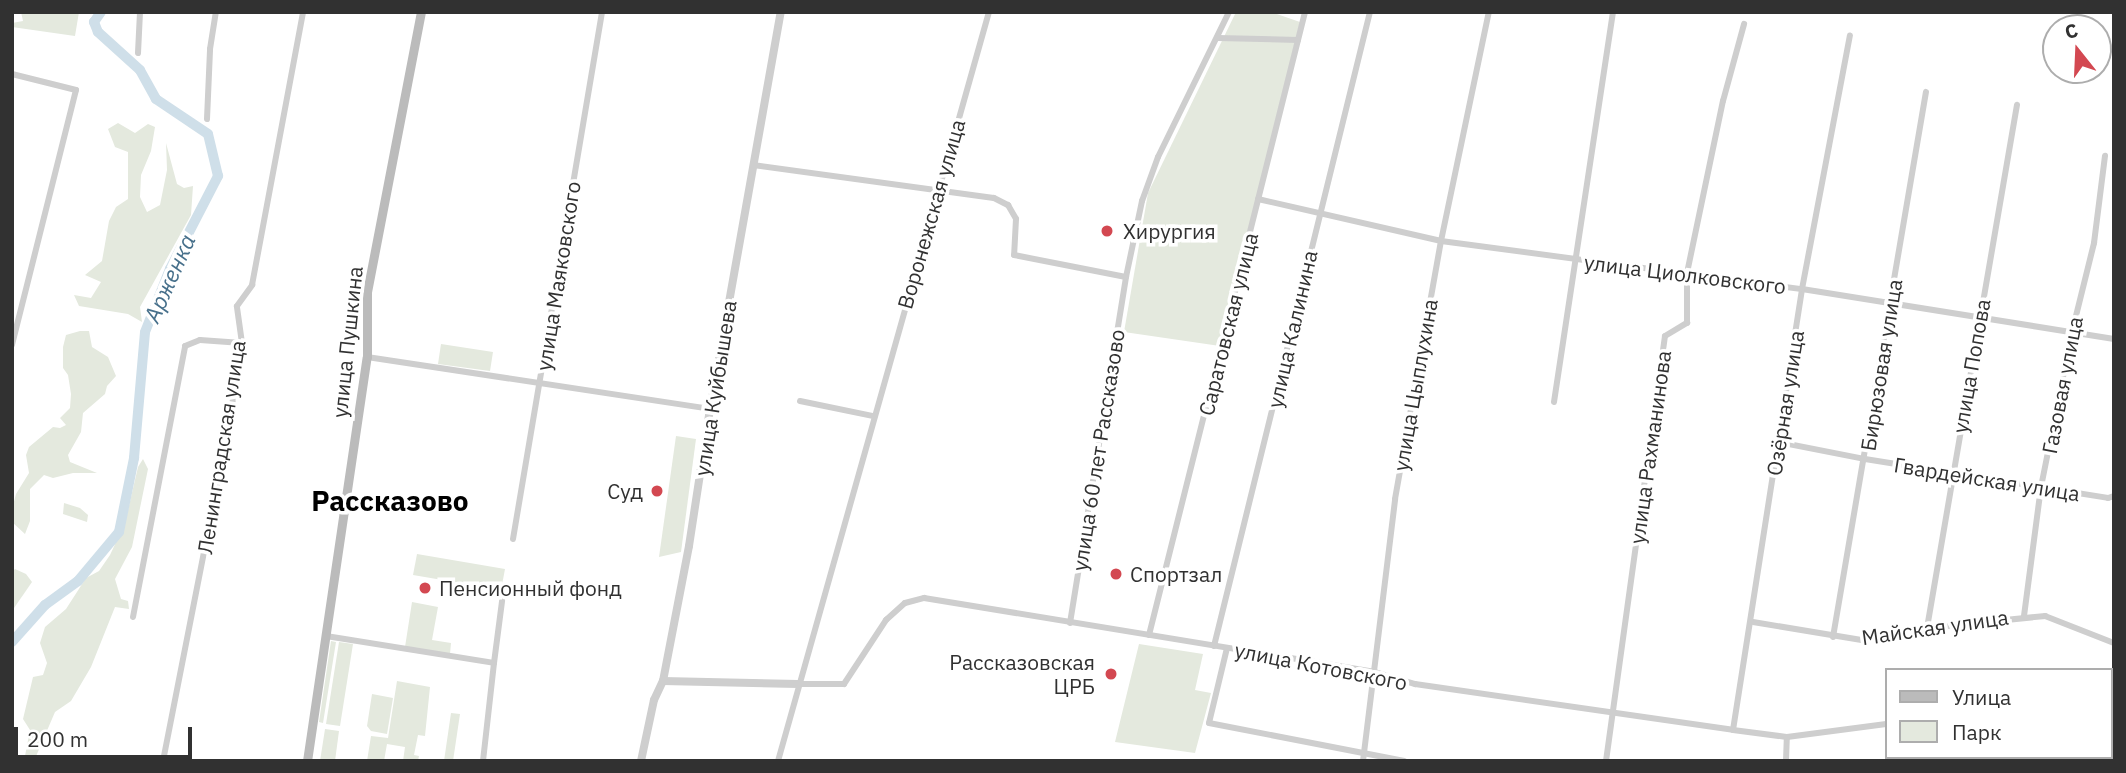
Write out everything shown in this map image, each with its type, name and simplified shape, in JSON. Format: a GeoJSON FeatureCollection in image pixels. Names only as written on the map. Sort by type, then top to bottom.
{"type":"FeatureCollection","features":[{"type":"Feature","properties":{"kind":"main road","name":"улица Пушкина"},"geometry":{"type":"LineString","coordinates":[[307,761],[344,495],[367,357],[367,292],[421,12]]}},
{"type":"Feature","properties":{"kind":"street"},"geometry":{"type":"LineString","coordinates":[[138,53],[140,12]]}},
{"type":"Feature","properties":{"kind":"street"},"geometry":{"type":"LineString","coordinates":[[207,119],[210,49],[216,12]]}},
{"type":"Feature","properties":{"kind":"street","name":"Ленинградская улица"},"geometry":{"type":"LineString","coordinates":[[163,761],[225,446],[242,343],[237,306],[252,285],[303,12]]}},
{"type":"Feature","properties":{"kind":"street","name":"улица Маяковского"},"geometry":{"type":"LineString","coordinates":[[513,540],[603,12]]}},
{"type":"Feature","properties":{"kind":"street","name":"улица Куйбышева"},"geometry":{"type":"LineString","coordinates":[[641,761],[654,700],[663,681],[689,546],[752,165],[781,12]]}},
{"type":"Feature","properties":{"kind":"street","name":"Воронежская улица"},"geometry":{"type":"LineString","coordinates":[[778,761],[873,416],[989,12]]}},
{"type":"Feature","properties":{"kind":"street","name":"улица 60 лет Рассказово"},"geometry":{"type":"LineString","coordinates":[[1070,623],[1126,277],[1150,176],[1229,12]]}},
{"type":"Feature","properties":{"kind":"street","name":"Саратовская улица"},"geometry":{"type":"LineString","coordinates":[[1149,635],[1305,12]]}},
{"type":"Feature","properties":{"kind":"street","name":"улица Калинина"},"geometry":{"type":"LineString","coordinates":[[1214,646],[1370,12]]}},
{"type":"Feature","properties":{"kind":"street","name":"улица Цыплухина"},"geometry":{"type":"LineString","coordinates":[[1363,758],[1395,499],[1441,241],[1489,12]]}},
{"type":"Feature","properties":{"kind":"street"},"geometry":{"type":"LineString","coordinates":[[1554,402],[1613,12]]}},
{"type":"Feature","properties":{"kind":"street","name":"улица Рахманинова"},"geometry":{"type":"LineString","coordinates":[[1606,761],[1665,336],[1687,323],[1687,273],[1723,101],[1744,24]]}},
{"type":"Feature","properties":{"kind":"street","name":"Озёрная улица"},"geometry":{"type":"LineString","coordinates":[[1733,730],[1802,289],[1850,36]]}},
{"type":"Feature","properties":{"kind":"street"},"geometry":{"type":"LineString","coordinates":[[1218,38],[1298,40]]}},
{"type":"Feature","properties":{"kind":"street"},"geometry":{"type":"LineString","coordinates":[[12,74],[76,90],[12,345]]}},
{"type":"Feature","properties":{"kind":"street","name":"Бирюзовая улица"},"geometry":{"type":"LineString","coordinates":[[1833,637],[1926,92]]}},
{"type":"Feature","properties":{"kind":"street","name":"улица Попова"},"geometry":{"type":"LineString","coordinates":[[1927,628],[2017,105]]}},
{"type":"Feature","properties":{"kind":"street","name":"Газовая улица"},"geometry":{"type":"LineString","coordinates":[[2024,615],[2042,487],[2072,332],[2094,243],[2105,156]]}},
{"type":"Feature","properties":{"kind":"street"},"geometry":{"type":"LineString","coordinates":[[752,165],[994,198],[1008,205],[1016,219],[1014,255],[1126,277]]}},
{"type":"Feature","properties":{"kind":"street","name":"улица Циолковского"},"geometry":{"type":"LineString","coordinates":[[1258,200],[1441,241],[1802,289],[2114,339]]}},
{"type":"Feature","properties":{"kind":"street"},"geometry":{"type":"LineString","coordinates":[[133,617],[185,346],[200,341],[242,343]]}},
{"type":"Feature","properties":{"kind":"street"},"geometry":{"type":"LineString","coordinates":[[367,357],[710,409]]}},
{"type":"Feature","properties":{"kind":"street"},"geometry":{"type":"LineString","coordinates":[[800,401],[873,416]]}},
{"type":"Feature","properties":{"kind":"street","name":"Гвардейская улица"},"geometry":{"type":"LineString","coordinates":[[1778,442],[1865,459],[2112,498]]}},
{"type":"Feature","properties":{"kind":"street","name":"улица Котовского"},"geometry":{"type":"LineString","coordinates":[[798,684],[844,684],[886,620],[905,603],[938,599],[1375,672],[1415,684],[1733,730],[1787,737],[1884,724]]}},
{"type":"Feature","properties":{"kind":"street"},"geometry":{"type":"LineString","coordinates":[[483,761],[502,601]]}},
{"type":"Feature","properties":{"kind":"street","name":"Майская улица"},"geometry":{"type":"LineString","coordinates":[[1752,622],[1862,640],[2024,615],[2045,616],[2114,643]]}},
{"type":"Feature","properties":{"kind":"street"},"geometry":{"type":"LineString","coordinates":[[326,636],[494,663]]}},
{"type":"Feature","properties":{"kind":"street"},"geometry":{"type":"LineString","coordinates":[[1227,648],[1209,723],[1363,758],[1404,761]]}},
{"type":"Feature","properties":{"kind":"street"},"geometry":{"type":"LineString","coordinates":[[663,681],[798,684]]}},
{"type":"Feature","properties":{"kind":"street"},"geometry":{"type":"LineString","coordinates":[[1786,761],[1787,737]]}},
{"type":"Feature","properties":{"kind":"green space"},"geometry":{"type":"Polygon","coordinates":[[[21,12],[79,12],[75,36],[12,27],[12,23],[23,21],[21,12]]]}},
{"type":"Feature","properties":{"kind":"green space"},"geometry":{"type":"Polygon","coordinates":[[[1236,12],[1271,12],[1300,22],[1220,346],[1124,332],[1148,193],[1236,12]]]}},
{"type":"Feature","properties":{"kind":"green space"},"geometry":{"type":"Polygon","coordinates":[[[118,123],[135,133],[148,124],[155,127],[151,151],[141,175],[140,197],[147,212],[160,205],[167,170],[166,143],[177,184],[184,188],[193,186],[191,215],[140,307],[142,322],[128,314],[79,306],[74,295],[91,298],[101,282],[85,275],[102,261],[109,221],[116,207],[128,199],[128,152],[115,147],[108,129],[118,123]]]}},
{"type":"Feature","properties":{"kind":"green space"},"geometry":{"type":"Polygon","coordinates":[[[89,331],[92,347],[108,357],[116,376],[107,386],[105,394],[83,413],[81,432],[68,455],[70,462],[97,473],[73,473],[53,478],[44,475],[30,489],[30,521],[25,534],[12,522],[12,509],[16,494],[29,473],[26,455],[29,447],[53,427],[66,425],[60,418],[70,408],[71,394],[68,375],[63,368],[63,347],[66,335],[89,331]]]}},
{"type":"Feature","properties":{"kind":"green space"},"geometry":{"type":"Polygon","coordinates":[[[441,344],[493,352],[490,371],[438,364],[441,344]]]}},
{"type":"Feature","properties":{"kind":"green space"},"geometry":{"type":"Polygon","coordinates":[[[676,436],[696,439],[681,552],[659,557],[676,436]]]}},
{"type":"Feature","properties":{"kind":"green space"},"geometry":{"type":"Polygon","coordinates":[[[143,459],[148,469],[132,547],[115,579],[121,599],[128,601],[129,609],[115,607],[91,667],[71,701],[55,712],[34,761],[24,761],[30,730],[23,719],[33,677],[43,675],[47,663],[40,643],[45,627],[66,609],[86,578],[99,571],[110,555],[125,523],[138,467],[143,459]]]}},
{"type":"Feature","properties":{"kind":"green space"},"geometry":{"type":"Polygon","coordinates":[[[64,503],[80,508],[88,515],[87,522],[63,514],[64,503]]]}},
{"type":"Feature","properties":{"kind":"green space"},"geometry":{"type":"Polygon","coordinates":[[[417,554],[505,569],[501,590],[413,575],[417,554]]]}},
{"type":"Feature","properties":{"kind":"green space"},"geometry":{"type":"Polygon","coordinates":[[[15,569],[26,574],[32,582],[12,611],[12,572],[15,569]]]}},
{"type":"Feature","properties":{"kind":"green space"},"geometry":{"type":"Polygon","coordinates":[[[412,602],[438,607],[432,640],[451,643],[450,654],[405,647],[412,602]]]}},
{"type":"Feature","properties":{"kind":"green space"},"geometry":{"type":"Polygon","coordinates":[[[331,641],[336,642],[323,723],[319,722],[331,641]]]}},
{"type":"Feature","properties":{"kind":"green space"},"geometry":{"type":"Polygon","coordinates":[[[339,642],[353,644],[340,726],[326,724],[339,642]]]}},
{"type":"Feature","properties":{"kind":"green space"},"geometry":{"type":"Polygon","coordinates":[[[1139,644],[1203,654],[1195,690],[1211,693],[1195,753],[1115,742],[1139,644]]]}},
{"type":"Feature","properties":{"kind":"green space"},"geometry":{"type":"Polygon","coordinates":[[[397,681],[430,687],[425,736],[418,735],[414,755],[419,756],[418,761],[403,761],[405,747],[387,744],[384,761],[367,761],[371,736],[388,738],[397,681]]]}},
{"type":"Feature","properties":{"kind":"green space"},"geometry":{"type":"Polygon","coordinates":[[[372,694],[393,698],[387,734],[371,731],[367,726],[372,694]]]}},
{"type":"Feature","properties":{"kind":"green space"},"geometry":{"type":"Polygon","coordinates":[[[451,713],[460,714],[453,761],[444,761],[451,713]]]}},
{"type":"Feature","properties":{"kind":"green space"},"geometry":{"type":"Polygon","coordinates":[[[325,729],[339,731],[335,761],[320,761],[325,729]]]}},
{"type":"Feature","properties":{"kind":"waterway","name":"Арженка"},"geometry":{"type":"LineString","coordinates":[[12,642],[45,605],[78,581],[119,532],[134,458],[145,332],[170,269],[218,176],[208,134],[156,99],[140,70],[98,32],[94,22],[101,12]]}},
{"type":"Feature","properties":{"kind":"place","name":"Хирургия"},"geometry":{"type":"Point","coordinates":[1107,231]}},
{"type":"Feature","properties":{"kind":"place","name":"Суд"},"geometry":{"type":"Point","coordinates":[657,491]}},
{"type":"Feature","properties":{"kind":"place","name":"Спортзал"},"geometry":{"type":"Point","coordinates":[1116,574]}},
{"type":"Feature","properties":{"kind":"place","name":"Пенсионный фонд"},"geometry":{"type":"Point","coordinates":[425,588]}},
{"type":"Feature","properties":{"kind":"place","name":"Рассказовская ЦРБ"},"geometry":{"type":"Point","coordinates":[1111,674]}},
{"type":"Feature","properties":{"kind":"district","name":"Рассказово"},"geometry":{"type":"Point","coordinates":[390,501]}}]}
